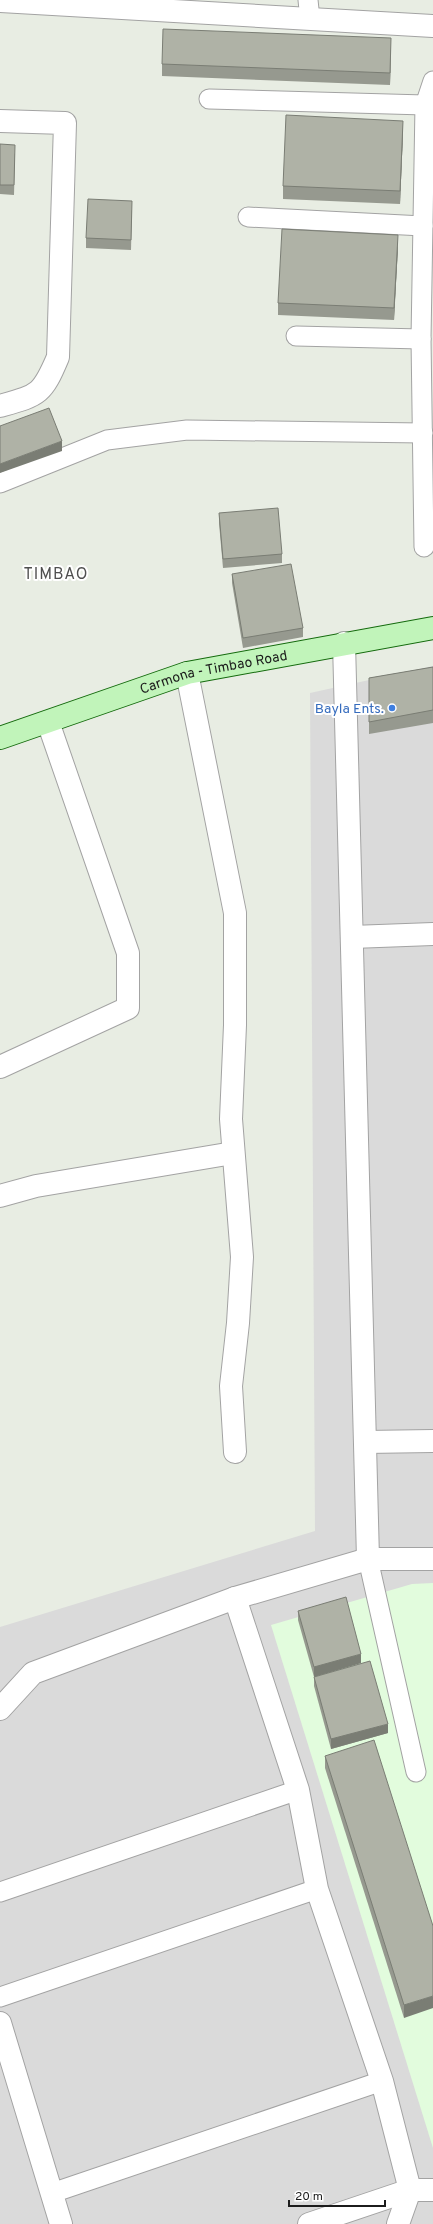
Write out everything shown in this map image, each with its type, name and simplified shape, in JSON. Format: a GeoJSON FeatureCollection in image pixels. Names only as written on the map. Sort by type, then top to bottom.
{"type":"FeatureCollection","features":[{"type":"Feature","properties":{"kind":"main road","name":"Carmona - Timbao Road"},"geometry":{"type":"LineString","coordinates":[[0,738],[187,673],[344,643],[433,628]]}},
{"type":"Feature","properties":{"kind":"street"},"geometry":{"type":"LineString","coordinates":[[0,1],[309,9],[433,26]]}},
{"type":"Feature","properties":{"kind":"street"},"geometry":{"type":"LineString","coordinates":[[0,121],[65,123],[58,357],[46,385],[30,397],[0,406]]}},
{"type":"Feature","properties":{"kind":"street"},"geometry":{"type":"LineString","coordinates":[[344,643],[368,1559]]}},
{"type":"Feature","properties":{"kind":"street"},"geometry":{"type":"LineString","coordinates":[[187,673],[235,913],[235,1025],[231,1119],[242,1257],[238,1323],[231,1386],[235,1452]]}},
{"type":"Feature","properties":{"kind":"street"},"geometry":{"type":"LineString","coordinates":[[0,1067],[128,1008],[128,953],[48,722]]}},
{"type":"Feature","properties":{"kind":"street"},"geometry":{"type":"LineString","coordinates":[[352,937],[433,934]]}},
{"type":"Feature","properties":{"kind":"street"},"geometry":{"type":"LineString","coordinates":[[0,1196],[36,1186],[233,1153]]}},
{"type":"Feature","properties":{"kind":"street"},"geometry":{"type":"LineString","coordinates":[[365,1442],[433,1441]]}},
{"type":"Feature","properties":{"kind":"street"},"geometry":{"type":"LineString","coordinates":[[0,1709],[33,1673],[235,1598],[368,1559],[433,1559]]}},
{"type":"Feature","properties":{"kind":"street"},"geometry":{"type":"LineString","coordinates":[[235,1598],[298,1790],[317,1889],[382,2081],[410,2190],[398,2224]]}},
{"type":"Feature","properties":{"kind":"street"},"geometry":{"type":"LineString","coordinates":[[0,2022],[61,2224]]}},
{"type":"Feature","properties":{"kind":"street"},"geometry":{"type":"LineString","coordinates":[[309,2224],[410,2190],[433,2190]]}},
{"type":"Feature","properties":{"kind":"lane"},"geometry":{"type":"LineString","coordinates":[[424,547],[421,339],[425,105],[433,81]]}},
{"type":"Feature","properties":{"kind":"lane"},"geometry":{"type":"LineString","coordinates":[[209,99],[425,105]]}},
{"type":"Feature","properties":{"kind":"lane"},"geometry":{"type":"LineString","coordinates":[[248,217],[423,226]]}},
{"type":"Feature","properties":{"kind":"lane"},"geometry":{"type":"LineString","coordinates":[[296,336],[421,339]]}},
{"type":"Feature","properties":{"kind":"lane"},"geometry":{"type":"LineString","coordinates":[[0,483],[107,440],[180,431],[423,433]]}},
{"type":"Feature","properties":{"kind":"lane"},"geometry":{"type":"LineString","coordinates":[[368,1559],[416,1772]]}},
{"type":"Feature","properties":{"kind":"lane"},"geometry":{"type":"LineString","coordinates":[[0,1892],[298,1790]]}},
{"type":"Feature","properties":{"kind":"lane"},"geometry":{"type":"LineString","coordinates":[[0,1997],[317,1889]]}},
{"type":"Feature","properties":{"kind":"lane"},"geometry":{"type":"LineString","coordinates":[[52,2193],[382,2081]]}},
{"type":"Feature","properties":{"kind":"shaded area"},"geometry":{"type":"Polygon","coordinates":[[[433,666],[433,2224],[0,2224],[0,1627],[315,1531],[310,693],[433,666]]]}},
{"type":"Feature","properties":{"kind":"shaded area"},"geometry":{"type":"Polygon","coordinates":[[[433,1583],[433,2148],[271,1625],[412,1584],[433,1583]]]}},
{"type":"Feature","properties":{"kind":"building"},"geometry":{"type":"Polygon","coordinates":[[[163,29],[391,38],[390,73],[162,64],[163,29]]]}},
{"type":"Feature","properties":{"kind":"building"},"geometry":{"type":"Polygon","coordinates":[[[286,115],[403,121],[400,191],[283,186],[286,115]]]}},
{"type":"Feature","properties":{"kind":"building"},"geometry":{"type":"Polygon","coordinates":[[[0,144],[15,145],[14,185],[0,185],[0,144]]]}},
{"type":"Feature","properties":{"kind":"building"},"geometry":{"type":"Polygon","coordinates":[[[88,199],[132,201],[131,240],[86,238],[88,199]]]}},
{"type":"Feature","properties":{"kind":"building"},"geometry":{"type":"Polygon","coordinates":[[[282,229],[398,235],[394,308],[278,303],[282,229]]]}},
{"type":"Feature","properties":{"kind":"building"},"geometry":{"type":"Polygon","coordinates":[[[49,408],[62,441],[0,464],[0,426],[49,408]]]}},
{"type":"Feature","properties":{"kind":"building"},"geometry":{"type":"Polygon","coordinates":[[[278,508],[282,554],[223,559],[219,513],[278,508]]]}},
{"type":"Feature","properties":{"kind":"building"},"geometry":{"type":"Polygon","coordinates":[[[291,564],[303,628],[243,638],[232,574],[291,564]]]}},
{"type":"Feature","properties":{"kind":"building"},"geometry":{"type":"Polygon","coordinates":[[[433,667],[433,710],[369,722],[369,678],[433,667]]]}},
{"type":"Feature","properties":{"kind":"building"},"geometry":{"type":"Polygon","coordinates":[[[346,1597],[361,1654],[314,1667],[298,1611],[346,1597]]]}},
{"type":"Feature","properties":{"kind":"building"},"geometry":{"type":"Polygon","coordinates":[[[370,1661],[388,1724],[331,1739],[314,1677],[370,1661]]]}},
{"type":"Feature","properties":{"kind":"building"},"geometry":{"type":"Polygon","coordinates":[[[374,1740],[433,1926],[433,1996],[404,2005],[325,1756],[374,1740]]]}},
{"type":"Feature","properties":{"kind":"place","name":"Bayla Ents."},"geometry":{"type":"Point","coordinates":[392,708]}},
{"type":"Feature","properties":{"kind":"district","name":"TIMBAO"},"geometry":{"type":"Point","coordinates":[56,573]}}]}
